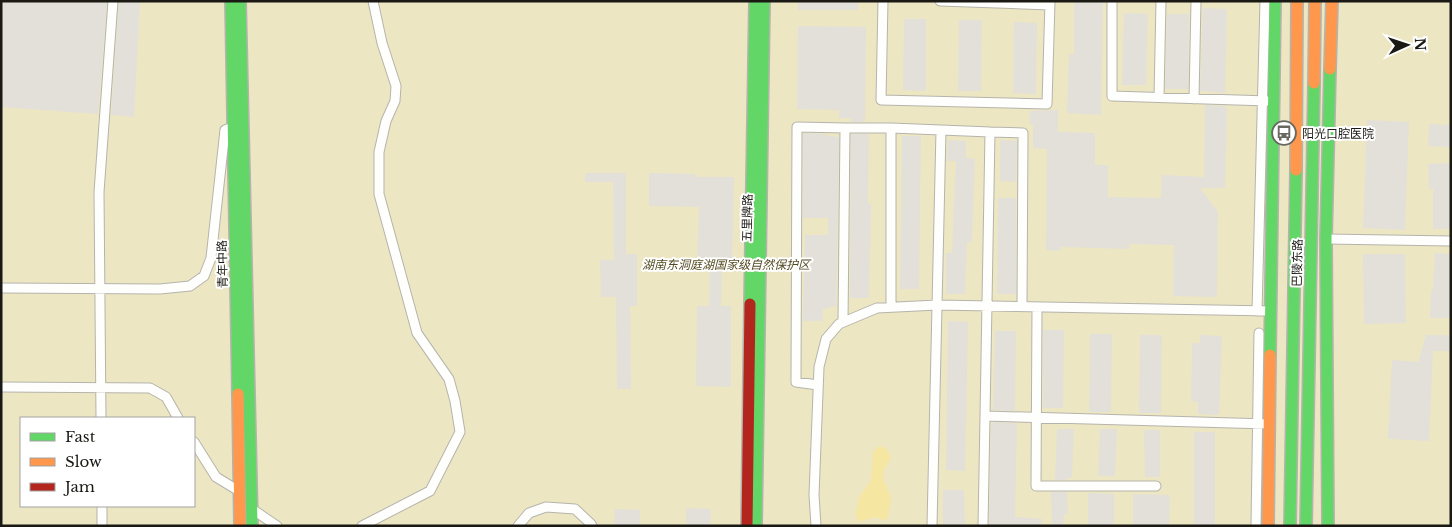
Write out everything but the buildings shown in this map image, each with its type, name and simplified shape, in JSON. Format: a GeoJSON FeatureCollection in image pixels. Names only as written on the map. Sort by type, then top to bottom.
{"type":"FeatureCollection","features":[{"type":"Feature","properties":{"kind":"main road","name":"青年中路"},"geometry":{"type":"LineString","coordinates":[[231,1],[240,526]]}},
{"type":"Feature","properties":{"kind":"main road"},"geometry":{"type":"LineString","coordinates":[[240,1],[252,526]]}},
{"type":"Feature","properties":{"kind":"main road","name":"五里牌路"},"geometry":{"type":"LineString","coordinates":[[747,526],[755,1]]}},
{"type":"Feature","properties":{"kind":"main road","name":"五里牌路"},"geometry":{"type":"LineString","coordinates":[[756,526],[764,1]]}},
{"type":"Feature","properties":{"kind":"main road"},"geometry":{"type":"LineString","coordinates":[[1268,526],[1271,311],[1268,101],[1275,1]]}},
{"type":"Feature","properties":{"kind":"main road","name":"巴陵东路"},"geometry":{"type":"LineString","coordinates":[[1290,526],[1297,1]]}},
{"type":"Feature","properties":{"kind":"main road","name":"巴陵东路"},"geometry":{"type":"LineString","coordinates":[[1306,526],[1315,1]]}},
{"type":"Feature","properties":{"kind":"main road"},"geometry":{"type":"LineString","coordinates":[[1328,526],[1326,239],[1332,1]]}},
{"type":"Feature","properties":{"kind":"street"},"geometry":{"type":"LineString","coordinates":[[101,417],[99,192],[113,1]]}},
{"type":"Feature","properties":{"kind":"street"},"geometry":{"type":"LineString","coordinates":[[362,526],[430,492],[460,432],[455,401],[449,380],[417,333],[379,194],[379,152],[386,121],[396,101],[396,86],[382,43],[374,1]]}},
{"type":"Feature","properties":{"kind":"street"},"geometry":{"type":"LineString","coordinates":[[883,1],[881,100],[1047,104],[1050,3],[940,1]]}},
{"type":"Feature","properties":{"kind":"street"},"geometry":{"type":"LineString","coordinates":[[1112,1],[1112,96],[1268,101]]}},
{"type":"Feature","properties":{"kind":"street"},"geometry":{"type":"LineString","coordinates":[[1159,97],[1161,1]]}},
{"type":"Feature","properties":{"kind":"street"},"geometry":{"type":"LineString","coordinates":[[1194,99],[1196,1]]}},
{"type":"Feature","properties":{"kind":"street"},"geometry":{"type":"LineString","coordinates":[[1257,311],[1268,101],[1265,1]]}},
{"type":"Feature","properties":{"kind":"street"},"geometry":{"type":"LineString","coordinates":[[1,288],[160,289],[190,286],[204,276],[212,258],[226,130],[233,126]]}},
{"type":"Feature","properties":{"kind":"street"},"geometry":{"type":"LineString","coordinates":[[818,385],[796,382],[796,127],[891,128],[1023,133],[1022,306]]}},
{"type":"Feature","properties":{"kind":"street"},"geometry":{"type":"LineString","coordinates":[[842,322],[845,128]]}},
{"type":"Feature","properties":{"kind":"street"},"geometry":{"type":"LineString","coordinates":[[891,128],[891,307]]}},
{"type":"Feature","properties":{"kind":"street"},"geometry":{"type":"LineString","coordinates":[[932,526],[942,130]]}},
{"type":"Feature","properties":{"kind":"street"},"geometry":{"type":"LineString","coordinates":[[983,526],[990,132]]}},
{"type":"Feature","properties":{"kind":"street"},"geometry":{"type":"LineString","coordinates":[[1326,239],[1451,241]]}},
{"type":"Feature","properties":{"kind":"street"},"geometry":{"type":"LineString","coordinates":[[816,526],[814,495],[819,367],[826,339],[842,322],[878,308],[937,305],[1271,311]]}},
{"type":"Feature","properties":{"kind":"street"},"geometry":{"type":"LineString","coordinates":[[1037,306],[1036,486],[1156,486]]}},
{"type":"Feature","properties":{"kind":"street"},"geometry":{"type":"LineString","coordinates":[[1256,526],[1259,333]]}},
{"type":"Feature","properties":{"kind":"street"},"geometry":{"type":"LineString","coordinates":[[1,387],[150,388],[166,397],[177,417]]}},
{"type":"Feature","properties":{"kind":"street"},"geometry":{"type":"LineString","coordinates":[[985,416],[1269,424]]}},
{"type":"Feature","properties":{"kind":"street"},"geometry":{"type":"LineString","coordinates":[[195,444],[216,477],[239,491]]}},
{"type":"Feature","properties":{"kind":"street"},"geometry":{"type":"LineString","coordinates":[[102,507],[102,526]]}},
{"type":"Feature","properties":{"kind":"street"},"geometry":{"type":"LineString","coordinates":[[518,526],[529,514],[537,509],[546,507],[575,508],[592,526]]}},
{"type":"Feature","properties":{"kind":"street"},"geometry":{"type":"LineString","coordinates":[[252,510],[277,526]]}},
{"type":"Feature","properties":{"kind":"green space","name":"湖南东洞庭湖国家级自然保护区"},"geometry":{"type":"Polygon","coordinates":[[[1,1],[1451,1],[1451,526],[1,526],[1,1]]]}},
{"type":"Feature","properties":{"kind":"shaded area"},"geometry":{"type":"Polygon","coordinates":[[[879,446],[886,448],[891,458],[884,469],[883,479],[891,497],[888,517],[884,520],[875,517],[858,522],[856,513],[859,498],[871,480],[873,452],[879,446]]]}},
{"type":"Feature","properties":{"kind":"traffic: fast"},"geometry":{"type":"LineString","coordinates":[[231,1],[238,394]]}},
{"type":"Feature","properties":{"kind":"traffic: fast"},"geometry":{"type":"LineString","coordinates":[[240,1],[252,526]]}},
{"type":"Feature","properties":{"kind":"traffic: fast"},"geometry":{"type":"LineString","coordinates":[[750,304],[755,1]]}},
{"type":"Feature","properties":{"kind":"traffic: fast"},"geometry":{"type":"LineString","coordinates":[[756,526],[764,1]]}},
{"type":"Feature","properties":{"kind":"traffic: fast"},"geometry":{"type":"LineString","coordinates":[[1270,355],[1275,1]]}},
{"type":"Feature","properties":{"kind":"traffic: fast"},"geometry":{"type":"LineString","coordinates":[[1328,526],[1326,239],[1330,69]]}},
{"type":"Feature","properties":{"kind":"traffic: fast"},"geometry":{"type":"LineString","coordinates":[[1306,526],[1314,83]]}},
{"type":"Feature","properties":{"kind":"traffic: fast"},"geometry":{"type":"LineString","coordinates":[[1290,526],[1296,170]]}},
{"type":"Feature","properties":{"kind":"traffic: slow"},"geometry":{"type":"LineString","coordinates":[[1296,170],[1297,1]]}},
{"type":"Feature","properties":{"kind":"traffic: slow"},"geometry":{"type":"LineString","coordinates":[[1314,83],[1315,1]]}},
{"type":"Feature","properties":{"kind":"traffic: slow"},"geometry":{"type":"LineString","coordinates":[[1330,69],[1332,1]]}},
{"type":"Feature","properties":{"kind":"traffic: slow"},"geometry":{"type":"LineString","coordinates":[[1268,526],[1270,355]]}},
{"type":"Feature","properties":{"kind":"traffic: slow"},"geometry":{"type":"LineString","coordinates":[[238,394],[240,526]]}},
{"type":"Feature","properties":{"kind":"traffic: jam"},"geometry":{"type":"LineString","coordinates":[[747,526],[750,304]]}},
{"type":"Feature","properties":{"kind":"place","name":"阳光口腔医院"},"geometry":{"type":"Point","coordinates":[1284,133]}}]}
